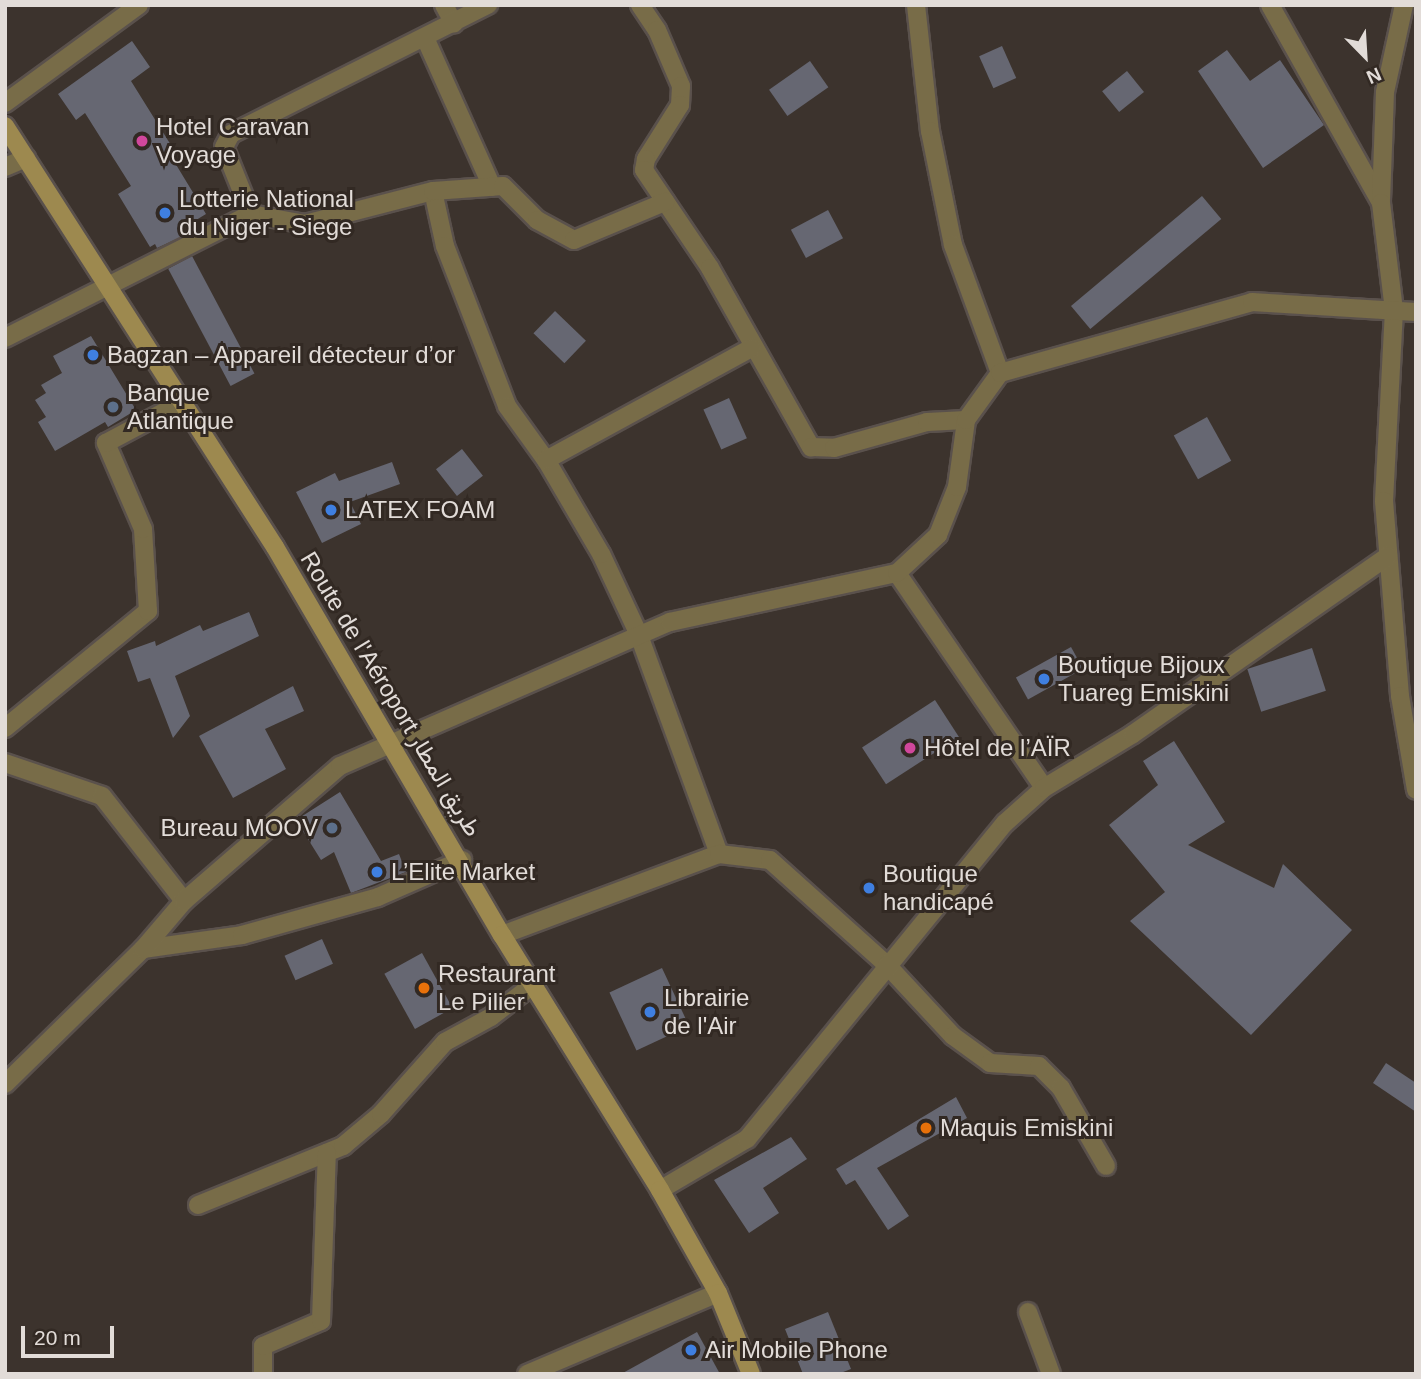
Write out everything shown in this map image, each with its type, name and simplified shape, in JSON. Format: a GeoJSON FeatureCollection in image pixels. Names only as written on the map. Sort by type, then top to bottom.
{"type":"FeatureCollection","features":[{"type":"Feature","properties":{"kind":"main road","name":"Route de l'Aéroport طريق المطار"},"geometry":{"type":"LineString","coordinates":[[5,126],[105,288],[275,547],[388,744],[462,860],[502,935],[535,984],[660,1190],[718,1293],[751,1374]]}},
{"type":"Feature","properties":{"kind":"street"},"geometry":{"type":"LineString","coordinates":[[5,103],[139,5]]}},
{"type":"Feature","properties":{"kind":"street"},"geometry":{"type":"LineString","coordinates":[[444,5],[454,24]]}},
{"type":"Feature","properties":{"kind":"street"},"geometry":{"type":"LineString","coordinates":[[251,214],[224,147],[231,134],[426,40],[488,5]]}},
{"type":"Feature","properties":{"kind":"street"},"geometry":{"type":"LineString","coordinates":[[640,5],[657,30],[681,86],[680,105],[646,159],[644,170],[710,268],[751,348],[811,447],[834,448],[927,422],[966,420]]}},
{"type":"Feature","properties":{"kind":"street"},"geometry":{"type":"LineString","coordinates":[[916,5],[930,131],[953,245],[1000,373]]}},
{"type":"Feature","properties":{"kind":"street"},"geometry":{"type":"LineString","coordinates":[[1270,5],[1381,203]]}},
{"type":"Feature","properties":{"kind":"street"},"geometry":{"type":"LineString","coordinates":[[1404,5],[1385,92],[1381,203],[1394,310],[1384,501],[1388,556],[1408,696],[1416,790]]}},
{"type":"Feature","properties":{"kind":"street"},"geometry":{"type":"LineString","coordinates":[[426,40],[492,187]]}},
{"type":"Feature","properties":{"kind":"street"},"geometry":{"type":"LineString","coordinates":[[5,167],[26,158]]}},
{"type":"Feature","properties":{"kind":"street"},"geometry":{"type":"LineString","coordinates":[[5,338],[251,214],[305,224],[433,191],[503,186],[537,220],[573,240],[665,202]]}},
{"type":"Feature","properties":{"kind":"street"},"geometry":{"type":"LineString","coordinates":[[433,191],[445,246],[507,406],[546,460],[601,554],[639,635],[719,854]]}},
{"type":"Feature","properties":{"kind":"street"},"geometry":{"type":"LineString","coordinates":[[5,1084],[143,949],[184,901],[340,766],[670,622],[897,573],[938,535],[957,487],[966,420],[1000,373],[1252,302],[1416,312]]}},
{"type":"Feature","properties":{"kind":"street"},"geometry":{"type":"LineString","coordinates":[[546,460],[751,348]]}},
{"type":"Feature","properties":{"kind":"street"},"geometry":{"type":"LineString","coordinates":[[5,728],[148,611],[143,529],[106,443],[181,403]]}},
{"type":"Feature","properties":{"kind":"street"},"geometry":{"type":"LineString","coordinates":[[660,1190],[747,1139],[1004,823],[1044,788],[1133,734],[1388,556]]}},
{"type":"Feature","properties":{"kind":"street"},"geometry":{"type":"LineString","coordinates":[[897,573],[1044,788]]}},
{"type":"Feature","properties":{"kind":"street"},"geometry":{"type":"LineString","coordinates":[[5,764],[102,796],[184,901]]}},
{"type":"Feature","properties":{"kind":"street"},"geometry":{"type":"LineString","coordinates":[[502,935],[719,854],[770,860],[887,965],[953,1036],[990,1063],[1039,1066],[1061,1088],[1106,1166]]}},
{"type":"Feature","properties":{"kind":"street"},"geometry":{"type":"LineString","coordinates":[[143,949],[242,935],[378,897],[462,860]]}},
{"type":"Feature","properties":{"kind":"street"},"geometry":{"type":"LineString","coordinates":[[198,1205],[343,1146],[381,1114],[445,1042],[491,1017],[535,984]]}},
{"type":"Feature","properties":{"kind":"street"},"geometry":{"type":"LineString","coordinates":[[263,1374],[263,1346],[321,1321],[327,1153]]}},
{"type":"Feature","properties":{"kind":"street"},"geometry":{"type":"LineString","coordinates":[[529,1373],[718,1293]]}},
{"type":"Feature","properties":{"kind":"street"},"geometry":{"type":"LineString","coordinates":[[1028,1312],[1051,1374]]}},
{"type":"Feature","properties":{"kind":"building"},"geometry":{"type":"Polygon","coordinates":[[[132,41],[150,67],[131,81],[174,150],[169,153],[206,214],[178,231],[181,237],[157,248],[155,244],[150,247],[118,194],[131,186],[85,113],[76,120],[58,94],[132,41]]]}},
{"type":"Feature","properties":{"kind":"building"},"geometry":{"type":"Polygon","coordinates":[[[1002,46],[1016,78],[993,88],[979,56],[1002,46]]]}},
{"type":"Feature","properties":{"kind":"building"},"geometry":{"type":"Polygon","coordinates":[[[1227,50],[1250,81],[1280,60],[1324,125],[1263,168],[1198,71],[1227,50]]]}},
{"type":"Feature","properties":{"kind":"building"},"geometry":{"type":"Polygon","coordinates":[[[810,61],[828,87],[787,116],[769,90],[810,61]]]}},
{"type":"Feature","properties":{"kind":"building"},"geometry":{"type":"Polygon","coordinates":[[[1127,71],[1144,92],[1119,112],[1102,91],[1127,71]]]}},
{"type":"Feature","properties":{"kind":"building"},"geometry":{"type":"Polygon","coordinates":[[[1202,196],[1221,219],[1090,329],[1071,306],[1202,196]]]}},
{"type":"Feature","properties":{"kind":"building"},"geometry":{"type":"Polygon","coordinates":[[[828,210],[843,238],[806,258],[791,230],[828,210]]]}},
{"type":"Feature","properties":{"kind":"building"},"geometry":{"type":"Polygon","coordinates":[[[192,256],[254,373],[231,386],[168,269],[192,256]]]}},
{"type":"Feature","properties":{"kind":"building"},"geometry":{"type":"Polygon","coordinates":[[[555,311],[586,341],[564,363],[533,333],[555,311]]]}},
{"type":"Feature","properties":{"kind":"building"},"geometry":{"type":"Polygon","coordinates":[[[91,336],[136,410],[108,427],[105,422],[55,451],[38,422],[46,417],[35,400],[46,393],[41,385],[62,373],[53,356],[91,336]]]}},
{"type":"Feature","properties":{"kind":"building"},"geometry":{"type":"Polygon","coordinates":[[[729,398],[747,438],[721,450],[703,409],[729,398]]]}},
{"type":"Feature","properties":{"kind":"building"},"geometry":{"type":"Polygon","coordinates":[[[1207,417],[1231,461],[1198,479],[1174,435],[1207,417]]]}},
{"type":"Feature","properties":{"kind":"building"},"geometry":{"type":"Polygon","coordinates":[[[462,449],[483,476],[457,496],[436,469],[462,449]]]}},
{"type":"Feature","properties":{"kind":"building"},"geometry":{"type":"Polygon","coordinates":[[[392,462],[400,484],[350,502],[361,524],[322,543],[296,492],[335,473],[339,481],[392,462]]]}},
{"type":"Feature","properties":{"kind":"building"},"geometry":{"type":"Polygon","coordinates":[[[249,612],[259,636],[175,676],[190,716],[173,738],[150,678],[138,682],[127,651],[155,641],[156,646],[200,625],[203,631],[249,612]]]}},
{"type":"Feature","properties":{"kind":"building"},"geometry":{"type":"Polygon","coordinates":[[[1071,647],[1083,669],[1028,699],[1016,678],[1071,647]]]}},
{"type":"Feature","properties":{"kind":"building"},"geometry":{"type":"Polygon","coordinates":[[[1312,648],[1326,691],[1261,712],[1247,669],[1312,648]]]}},
{"type":"Feature","properties":{"kind":"building"},"geometry":{"type":"Polygon","coordinates":[[[293,686],[304,711],[265,729],[286,769],[233,798],[199,736],[293,686]]]}},
{"type":"Feature","properties":{"kind":"building"},"geometry":{"type":"Polygon","coordinates":[[[935,700],[959,737],[886,784],[862,747],[935,700]]]}},
{"type":"Feature","properties":{"kind":"building"},"geometry":{"type":"Polygon","coordinates":[[[1174,741],[1225,822],[1188,845],[1274,888],[1283,864],[1352,930],[1251,1035],[1130,921],[1165,892],[1109,825],[1158,785],[1143,761],[1174,741]]]}},
{"type":"Feature","properties":{"kind":"building"},"geometry":{"type":"Polygon","coordinates":[[[340,792],[381,861],[399,854],[406,872],[351,893],[334,852],[321,860],[296,820],[340,792]]]}},
{"type":"Feature","properties":{"kind":"building"},"geometry":{"type":"Polygon","coordinates":[[[322,939],[333,964],[296,980],[285,956],[322,939]]]}},
{"type":"Feature","properties":{"kind":"building"},"geometry":{"type":"Polygon","coordinates":[[[422,953],[453,1008],[415,1029],[384,974],[422,953]]]}},
{"type":"Feature","properties":{"kind":"building"},"geometry":{"type":"Polygon","coordinates":[[[662,968],[689,1026],[636,1051],[609,993],[662,968]]]}},
{"type":"Feature","properties":{"kind":"building"},"geometry":{"type":"Polygon","coordinates":[[[1386,1063],[1416,1083],[1416,1112],[1373,1083],[1386,1063]]]}},
{"type":"Feature","properties":{"kind":"building"},"geometry":{"type":"Polygon","coordinates":[[[956,1097],[967,1118],[877,1168],[909,1216],[888,1230],[855,1180],[846,1185],[836,1169],[956,1097]]]}},
{"type":"Feature","properties":{"kind":"building"},"geometry":{"type":"Polygon","coordinates":[[[791,1137],[807,1159],[763,1188],[779,1213],[749,1233],[714,1180],[791,1137]]]}},
{"type":"Feature","properties":{"kind":"building"},"geometry":{"type":"Polygon","coordinates":[[[828,1312],[851,1369],[838,1374],[803,1374],[785,1329],[828,1312]]]}},
{"type":"Feature","properties":{"kind":"building"},"geometry":{"type":"Polygon","coordinates":[[[697,1332],[720,1374],[621,1374],[697,1332]]]}},
{"type":"Feature","properties":{"kind":"place","name":"Hotel Caravan Voyage"},"geometry":{"type":"Point","coordinates":[142,141]}},
{"type":"Feature","properties":{"kind":"place","name":"Lotterie National du Niger - Siege"},"geometry":{"type":"Point","coordinates":[165,213]}},
{"type":"Feature","properties":{"kind":"place","name":"Bagzan – Appareil détecteur d’or"},"geometry":{"type":"Point","coordinates":[93,355]}},
{"type":"Feature","properties":{"kind":"place","name":"Banque Atlantique"},"geometry":{"type":"Point","coordinates":[113,407]}},
{"type":"Feature","properties":{"kind":"place","name":"LATEX FOAM"},"geometry":{"type":"Point","coordinates":[331,510]}},
{"type":"Feature","properties":{"kind":"place","name":"Boutique Bijoux Tuareg Emiskini"},"geometry":{"type":"Point","coordinates":[1044,679]}},
{"type":"Feature","properties":{"kind":"place","name":"Hôtel de l’AÏR"},"geometry":{"type":"Point","coordinates":[910,748]}},
{"type":"Feature","properties":{"kind":"place","name":"Bureau MOOV"},"geometry":{"type":"Point","coordinates":[332,828]}},
{"type":"Feature","properties":{"kind":"place","name":"L’Elite Market"},"geometry":{"type":"Point","coordinates":[377,872]}},
{"type":"Feature","properties":{"kind":"place","name":"Boutique handicapé"},"geometry":{"type":"Point","coordinates":[869,888]}},
{"type":"Feature","properties":{"kind":"place","name":"Restaurant Le Pilier"},"geometry":{"type":"Point","coordinates":[424,988]}},
{"type":"Feature","properties":{"kind":"place","name":"Librairie de l'Air"},"geometry":{"type":"Point","coordinates":[650,1012]}},
{"type":"Feature","properties":{"kind":"place","name":"Maquis Emiskini"},"geometry":{"type":"Point","coordinates":[926,1128]}},
{"type":"Feature","properties":{"kind":"place","name":"Air Mobile Phone"},"geometry":{"type":"Point","coordinates":[691,1350]}}]}
